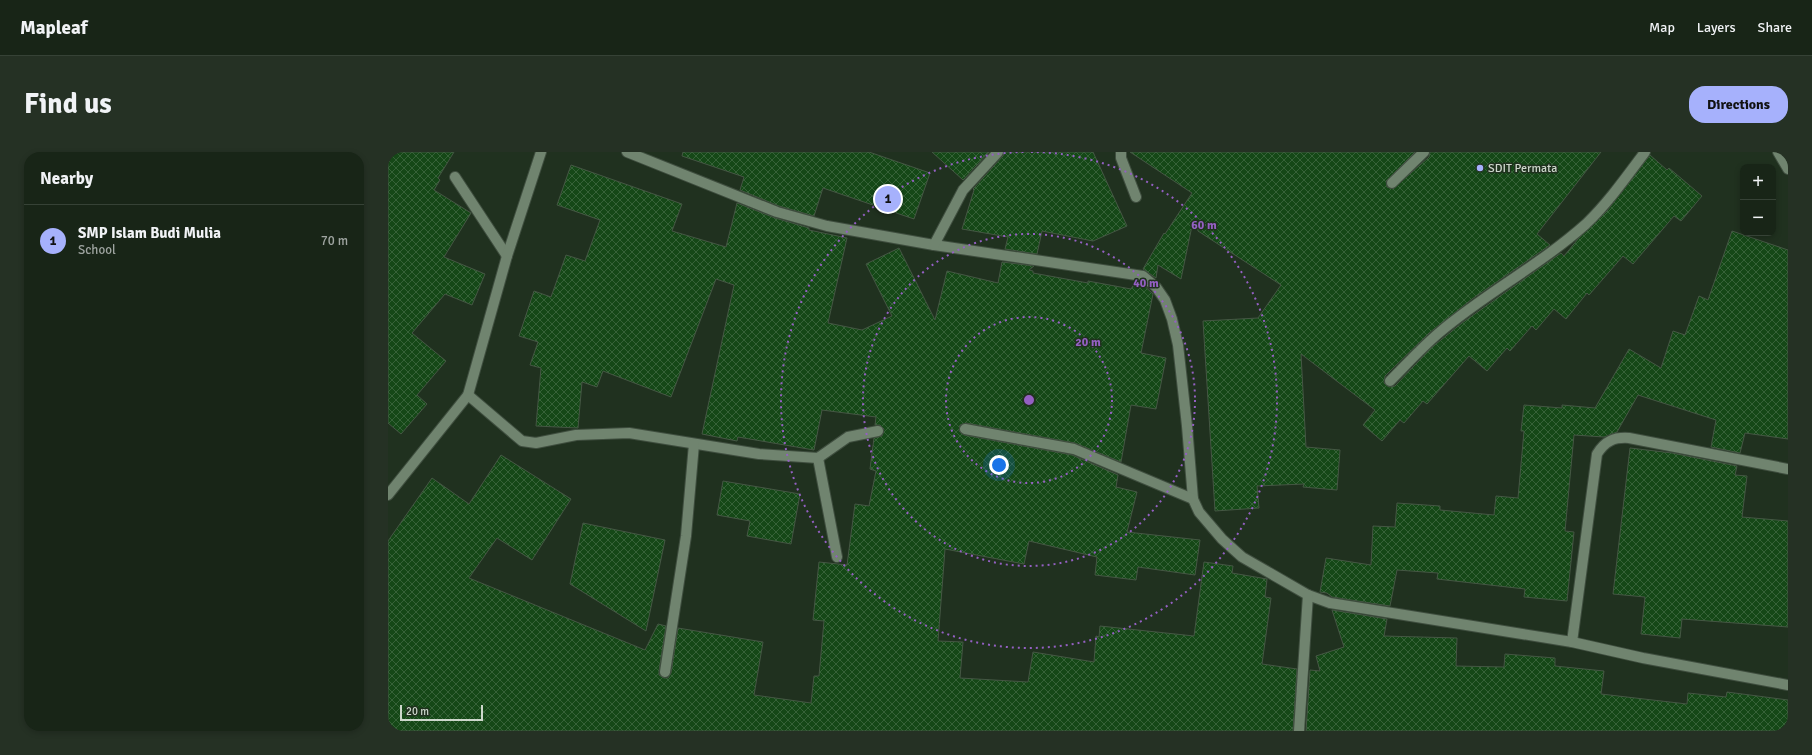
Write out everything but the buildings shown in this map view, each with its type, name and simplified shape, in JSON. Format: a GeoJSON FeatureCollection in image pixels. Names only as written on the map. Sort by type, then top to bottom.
{"type":"FeatureCollection","features":[{"type":"Feature","properties":{"kind":"street"},"geometry":{"type":"LineString","coordinates":[[388,495],[468,395],[507,256],[541,152]]}},
{"type":"Feature","properties":{"kind":"street"},"geometry":{"type":"LineString","coordinates":[[627,152],[777,212],[827,226],[934,245],[1143,276],[1156,287],[1164,300],[1172,319],[1178,345],[1193,499],[1199,512],[1208,524],[1242,558],[1308,595],[1330,603],[1572,642],[1643,658],[1788,686]]}},
{"type":"Feature","properties":{"kind":"street"},"geometry":{"type":"LineString","coordinates":[[934,245],[963,190],[998,152]]}},
{"type":"Feature","properties":{"kind":"street"},"geometry":{"type":"LineString","coordinates":[[1121,152],[1121,158],[1136,197]]}},
{"type":"Feature","properties":{"kind":"street"},"geometry":{"type":"LineString","coordinates":[[1392,183],[1424,152]]}},
{"type":"Feature","properties":{"kind":"street"},"geometry":{"type":"LineString","coordinates":[[1390,381],[1439,333],[1474,306],[1541,260],[1586,224],[1605,203],[1645,152]]}},
{"type":"Feature","properties":{"kind":"street"},"geometry":{"type":"LineString","coordinates":[[1778,152],[1788,169]]}},
{"type":"Feature","properties":{"kind":"street"},"geometry":{"type":"LineString","coordinates":[[455,177],[507,256]]}},
{"type":"Feature","properties":{"kind":"street"},"geometry":{"type":"LineString","coordinates":[[468,395],[522,441],[536,443],[576,435],[629,433],[759,454],[818,458],[841,440],[848,437],[878,431]]}},
{"type":"Feature","properties":{"kind":"street"},"geometry":{"type":"LineString","coordinates":[[966,429],[1074,449],[1193,499]]}},
{"type":"Feature","properties":{"kind":"street"},"geometry":{"type":"LineString","coordinates":[[1572,642],[1597,454],[1605,444],[1618,437],[1629,438],[1788,469]]}},
{"type":"Feature","properties":{"kind":"street"},"geometry":{"type":"LineString","coordinates":[[665,672],[686,536],[694,444]]}},
{"type":"Feature","properties":{"kind":"street"},"geometry":{"type":"LineString","coordinates":[[818,458],[837,557]]}},
{"type":"Feature","properties":{"kind":"street"},"geometry":{"type":"LineString","coordinates":[[1299,731],[1308,595]]}},
{"type":"Feature","properties":{"kind":"place","name":"SDIT Permata"},"geometry":{"type":"Point","coordinates":[1480,168]}},
{"type":"Feature","properties":{"kind":"place","name":"SMP Islam Budi Mulia"},"geometry":{"type":"Point","coordinates":[888,199]}}]}
